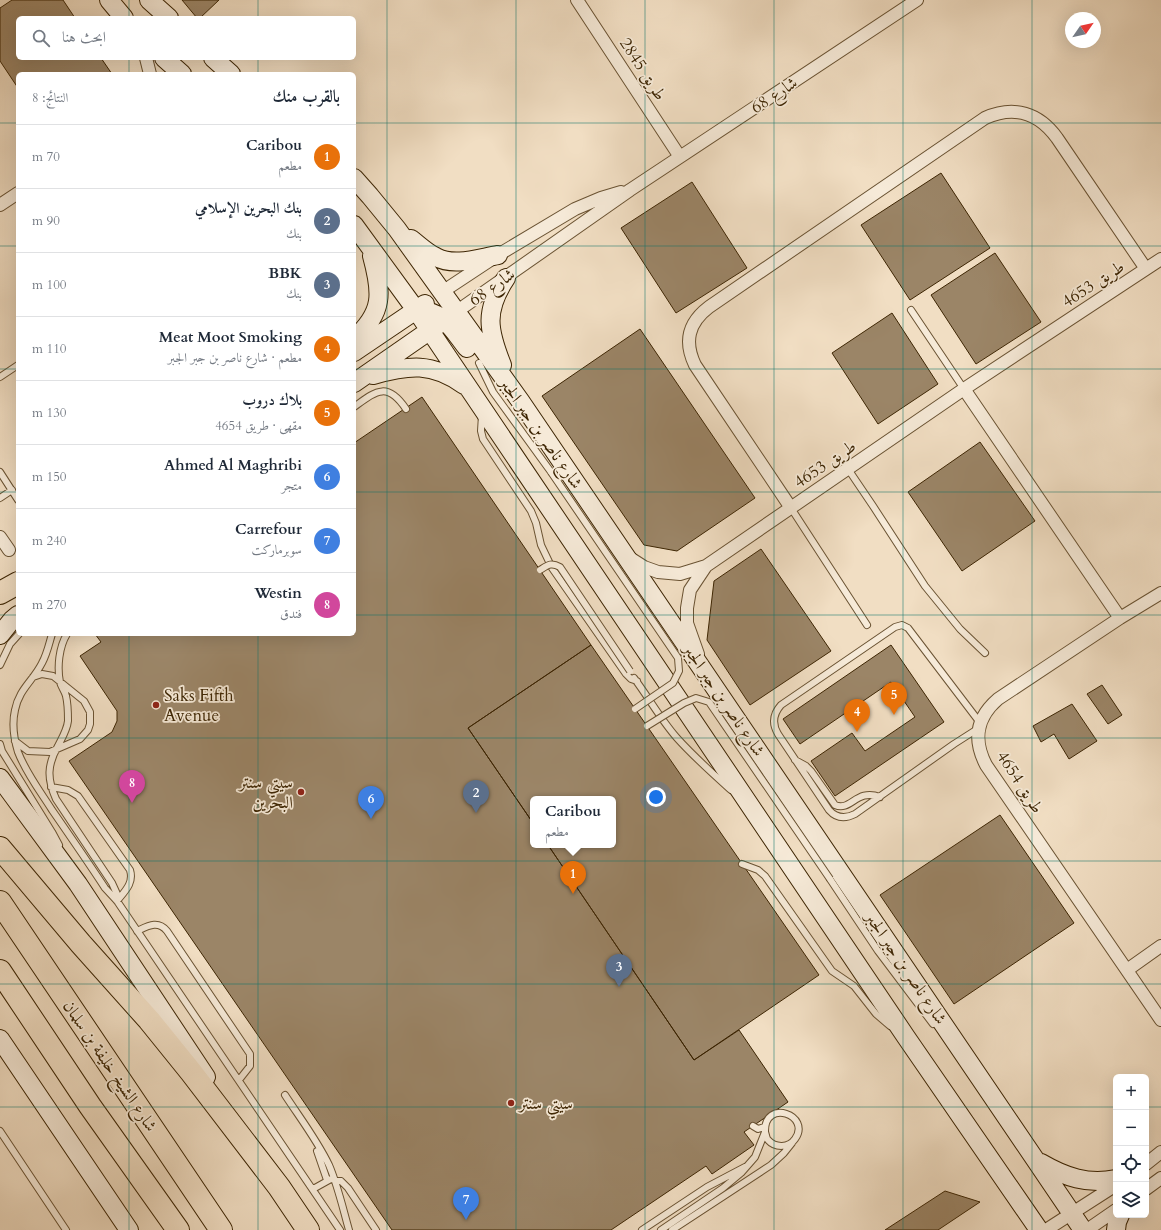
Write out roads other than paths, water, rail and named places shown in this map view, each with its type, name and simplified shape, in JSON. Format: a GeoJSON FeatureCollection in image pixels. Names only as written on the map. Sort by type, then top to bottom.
{"type":"FeatureCollection","features":[{"type":"Feature","properties":{"kind":"highway"},"geometry":{"type":"LineString","coordinates":[[0,593],[16,584]]}},
{"type":"Feature","properties":{"kind":"highway"},"geometry":{"type":"LineString","coordinates":[[0,848],[81,944],[149,1020],[196,1078],[279,1187],[308,1230]]}},
{"type":"Feature","properties":{"kind":"highway","name":"شارع الشيخ خليفة بن سلمان"},"geometry":{"type":"LineString","coordinates":[[0,902],[221,1230]]}},
{"type":"Feature","properties":{"kind":"highway"},"geometry":{"type":"LineString","coordinates":[[2,975],[90,1106],[178,1230]]}},
{"type":"Feature","properties":{"kind":"highway"},"geometry":{"type":"LineString","coordinates":[[90,1106],[166,1230]]}},
{"type":"Feature","properties":{"kind":"highway"},"geometry":{"type":"LineString","coordinates":[[151,1127],[227,1230]]}},
{"type":"Feature","properties":{"kind":"main road"},"geometry":{"type":"LineString","coordinates":[[109,0],[122,16]]}},
{"type":"Feature","properties":{"kind":"main road"},"geometry":{"type":"LineString","coordinates":[[149,0],[167,16]]}},
{"type":"Feature","properties":{"kind":"main road"},"geometry":{"type":"LineString","coordinates":[[166,60],[180,72]]}},
{"type":"Feature","properties":{"kind":"main road"},"geometry":{"type":"LineString","coordinates":[[215,60],[229,72]]}},
{"type":"Feature","properties":{"kind":"main road","name":"شارع ناصر بن جبر الجبر"},"geometry":{"type":"LineString","coordinates":[[356,180],[398,229],[442,292],[451,316],[521,402],[976,1070],[1083,1230]]}},
{"type":"Feature","properties":{"kind":"main road","name":"شارع ناصر بن جبر الجبر"},"geometry":{"type":"LineString","coordinates":[[356,228],[430,330],[482,410],[906,1038],[1039,1230]]}},
{"type":"Feature","properties":{"kind":"main road"},"geometry":{"type":"LineString","coordinates":[[398,229],[432,255],[443,260],[461,261],[498,255]]}},
{"type":"Feature","properties":{"kind":"main road"},"geometry":{"type":"LineString","coordinates":[[356,337],[370,321],[378,302],[379,282],[370,246]]}},
{"type":"Feature","properties":{"kind":"main road"},"geometry":{"type":"LineString","coordinates":[[506,278],[498,290],[492,304],[490,319],[494,346],[510,387]]}},
{"type":"Feature","properties":{"kind":"main road","name":"شارع 68"},"geometry":{"type":"LineString","coordinates":[[356,351],[442,292]]}},
{"type":"Feature","properties":{"kind":"main road"},"geometry":{"type":"LineString","coordinates":[[416,310],[451,316],[479,363],[498,384],[521,402]]}},
{"type":"Feature","properties":{"kind":"main road","name":"شارع 68"},"geometry":{"type":"LineString","coordinates":[[357,381],[451,316]]}},
{"type":"Feature","properties":{"kind":"main road"},"geometry":{"type":"LineString","coordinates":[[357,381],[395,369],[410,367],[441,371],[455,378],[467,387]]}},
{"type":"Feature","properties":{"kind":"main road"},"geometry":{"type":"LineString","coordinates":[[0,635],[16,617]]}},
{"type":"Feature","properties":{"kind":"main road"},"geometry":{"type":"LineString","coordinates":[[0,778],[78,884],[279,1187]]}},
{"type":"Feature","properties":{"kind":"main road"},"geometry":{"type":"LineString","coordinates":[[0,1039],[129,1230]]}},
{"type":"Feature","properties":{"kind":"main road"},"geometry":{"type":"LineString","coordinates":[[1037,1161],[1058,1173],[1082,1180],[1106,1181],[1113,1180]]}},
{"type":"Feature","properties":{"kind":"main road"},"geometry":{"type":"LineString","coordinates":[[1116,1230],[1119,1218]]}},
{"type":"Feature","properties":{"kind":"street","name":"طريق 2845"},"geometry":{"type":"LineString","coordinates":[[577,0],[680,157]]}},
{"type":"Feature","properties":{"kind":"street","name":"شارع 68"},"geometry":{"type":"LineString","coordinates":[[451,316],[630,190],[916,0]]}},
{"type":"Feature","properties":{"kind":"street"},"geometry":{"type":"LineString","coordinates":[[146,60],[150,72]]}},
{"type":"Feature","properties":{"kind":"street"},"geometry":{"type":"LineString","coordinates":[[791,508],[695,365],[689,349],[689,341],[693,325],[697,318],[709,307],[985,118],[1003,112],[1016,112],[1030,115],[1045,124],[1057,138],[1146,269]]}},
{"type":"Feature","properties":{"kind":"street","name":"شارع 68"},"geometry":{"type":"LineString","coordinates":[[442,292],[498,255],[587,203],[630,190]]}},
{"type":"Feature","properties":{"kind":"street"},"geometry":{"type":"LineString","coordinates":[[0,204],[16,194]]}},
{"type":"Feature","properties":{"kind":"street","name":"طريق 4653"},"geometry":{"type":"LineString","coordinates":[[626,555],[644,567],[658,572],[680,574],[706,566],[964,389],[1161,259]]}},
{"type":"Feature","properties":{"kind":"street"},"geometry":{"type":"LineString","coordinates":[[964,389],[1120,618]]}},
{"type":"Feature","properties":{"kind":"street"},"geometry":{"type":"LineString","coordinates":[[1,539],[9,550]]}},
{"type":"Feature","properties":{"kind":"street","name":"طريق 4653"},"geometry":{"type":"LineString","coordinates":[[706,566],[690,590],[686,623],[706,674]]}},
{"type":"Feature","properties":{"kind":"street"},"geometry":{"type":"LineString","coordinates":[[980,726],[986,712],[998,699],[1120,618],[1161,593]]}},
{"type":"Feature","properties":{"kind":"street","name":"طريق 4654"},"geometry":{"type":"LineString","coordinates":[[980,726],[978,741],[986,765],[1161,1020]]}},
{"type":"Feature","properties":{"kind":"street"},"geometry":{"type":"LineString","coordinates":[[1127,970],[1161,946]]}},
{"type":"Feature","properties":{"kind":"street"},"geometry":{"type":"LineString","coordinates":[[1149,1162],[1161,1152]]}},
{"type":"Feature","properties":{"kind":"street"},"geometry":{"type":"LineString","coordinates":[[1149,1187],[1161,1178]]}},
{"type":"Feature","properties":{"kind":"street"},"geometry":{"type":"LineString","coordinates":[[1046,1230],[1113,1187]]}},
{"type":"Feature","properties":{"kind":"street"},"geometry":{"type":"LineString","coordinates":[[1087,1230],[1113,1212]]}},
{"type":"Feature","properties":{"kind":"lane"},"geometry":{"type":"LineString","coordinates":[[911,310],[964,389]]}},
{"type":"Feature","properties":{"kind":"lane"},"geometry":{"type":"LineString","coordinates":[[479,363],[493,392],[551,472],[678,658],[679,672],[674,683],[635,709]]}},
{"type":"Feature","properties":{"kind":"lane"},"geometry":{"type":"LineString","coordinates":[[0,377],[16,366]]}},
{"type":"Feature","properties":{"kind":"lane"},"geometry":{"type":"LineString","coordinates":[[356,406],[375,392],[385,391],[395,395],[406,408]]}},
{"type":"Feature","properties":{"kind":"lane"},"geometry":{"type":"LineString","coordinates":[[482,410],[481,431],[483,439],[531,511],[536,523],[541,545],[552,568],[626,674],[637,681]]}},
{"type":"Feature","properties":{"kind":"lane"},"geometry":{"type":"LineString","coordinates":[[848,469],[930,593],[960,629],[985,653]]}},
{"type":"Feature","properties":{"kind":"lane"},"geometry":{"type":"LineString","coordinates":[[0,472],[2,480],[12,490],[16,497]]}},
{"type":"Feature","properties":{"kind":"lane"},"geometry":{"type":"LineString","coordinates":[[0,498],[12,490]]}},
{"type":"Feature","properties":{"kind":"lane"},"geometry":{"type":"LineString","coordinates":[[791,508],[867,625]]}},
{"type":"Feature","properties":{"kind":"lane"},"geometry":{"type":"LineString","coordinates":[[540,570],[548,564],[554,564],[560,567],[630,672],[677,738],[713,774],[752,809]]}},
{"type":"Feature","properties":{"kind":"lane"},"geometry":{"type":"LineString","coordinates":[[902,625],[908,628],[980,726],[851,817],[841,817],[836,816],[829,810],[775,729],[774,719],[777,709],[781,705],[895,626],[902,625]]}},
{"type":"Feature","properties":{"kind":"lane"},"geometry":{"type":"LineString","coordinates":[[0,665],[10,644],[17,636]]}},
{"type":"Feature","properties":{"kind":"lane"},"geometry":{"type":"LineString","coordinates":[[50,636],[42,663],[33,677],[19,693],[14,710],[15,741],[23,764],[105,888],[118,901],[340,1230]]}},
{"type":"Feature","properties":{"kind":"lane"},"geometry":{"type":"LineString","coordinates":[[66,636],[60,654],[60,682],[66,695],[68,716],[64,736],[51,760],[51,787],[56,799],[112,882],[118,901]]}},
{"type":"Feature","properties":{"kind":"lane"},"geometry":{"type":"LineString","coordinates":[[15,741],[28,751],[50,752],[80,739],[88,730],[91,718],[84,701],[53,676],[42,674],[33,677]]}},
{"type":"Feature","properties":{"kind":"lane"},"geometry":{"type":"LineString","coordinates":[[647,726],[684,703],[696,698],[710,702],[878,951],[938,1032]]}},
{"type":"Feature","properties":{"kind":"lane"},"geometry":{"type":"LineString","coordinates":[[0,744],[2,751],[52,832],[78,884]]}},
{"type":"Feature","properties":{"kind":"lane"},"geometry":{"type":"LineString","coordinates":[[795,759],[811,771],[835,805],[842,807],[846,806],[865,794],[880,797]]}},
{"type":"Feature","properties":{"kind":"lane"},"geometry":{"type":"LineString","coordinates":[[51,787],[68,790],[78,796],[130,870],[132,879],[131,884],[118,901]]}},
{"type":"Feature","properties":{"kind":"lane"},"geometry":{"type":"LineString","coordinates":[[742,864],[758,870],[770,882],[828,965],[838,976],[857,989],[882,1020],[906,1038]]}},
{"type":"Feature","properties":{"kind":"lane"},"geometry":{"type":"LineString","coordinates":[[137,930],[154,924],[162,926],[167,931],[250,1054],[250,1066],[239,1080]]}},
{"type":"Feature","properties":{"kind":"lane"},"geometry":{"type":"LineString","coordinates":[[953,1050],[976,1070]]}},
{"type":"Feature","properties":{"kind":"lane"},"geometry":{"type":"LineString","coordinates":[[285,1095],[310,1132],[328,1165],[331,1180],[349,1230]]}},
{"type":"Feature","properties":{"kind":"lane"},"geometry":{"type":"LineString","coordinates":[[655,1221],[660,1230],[723,1188],[748,1165],[754,1157],[767,1120],[773,1115],[780,1112],[788,1114],[794,1118],[798,1125],[798,1132],[795,1139],[784,1153],[771,1165],[672,1230]]}},
{"type":"Feature","properties":{"kind":"lane"},"geometry":{"type":"LineString","coordinates":[[753,1126],[758,1129],[765,1129]]}},
{"type":"Feature","properties":{"kind":"lane"},"geometry":{"type":"LineString","coordinates":[[765,1129],[767,1139],[774,1144],[781,1146],[789,1145],[795,1139]]}},
{"type":"Feature","properties":{"kind":"lane"},"geometry":{"type":"LineString","coordinates":[[0,1132],[66,1230]]}},
{"type":"Feature","properties":{"kind":"lane"},"geometry":{"type":"LineString","coordinates":[[642,1230],[721,1179],[748,1165]]}},
{"type":"Feature","properties":{"kind":"lane"},"geometry":{"type":"LineString","coordinates":[[313,1189],[331,1180],[341,1181],[346,1185],[376,1230]]}},
{"type":"Feature","properties":{"kind":"place","name":"Saks Fifth Avenue"},"geometry":{"type":"Point","coordinates":[156,705]}},
{"type":"Feature","properties":{"kind":"place","name":"بلاك دروب"},"geometry":{"type":"Point","coordinates":[894,715]}},
{"type":"Feature","properties":{"kind":"place","name":"Meat Moot Smoking"},"geometry":{"type":"Point","coordinates":[857,732]}},
{"type":"Feature","properties":{"kind":"place","name":"سيتي سنتر البحرين"},"geometry":{"type":"Point","coordinates":[301,792]}},
{"type":"Feature","properties":{"kind":"place","name":"Westin"},"geometry":{"type":"Point","coordinates":[132,803]}},
{"type":"Feature","properties":{"kind":"place","name":"بنك البحرين الإسلامي"},"geometry":{"type":"Point","coordinates":[476,813]}},
{"type":"Feature","properties":{"kind":"place","name":"Ahmed Al Maghribi"},"geometry":{"type":"Point","coordinates":[371,819]}},
{"type":"Feature","properties":{"kind":"place","name":"Caribou"},"geometry":{"type":"Point","coordinates":[573,894]}},
{"type":"Feature","properties":{"kind":"place","name":"BBK"},"geometry":{"type":"Point","coordinates":[619,987]}},
{"type":"Feature","properties":{"kind":"place","name":"سيتي سنتر"},"geometry":{"type":"Point","coordinates":[511,1103]}},
{"type":"Feature","properties":{"kind":"place","name":"Carrefour"},"geometry":{"type":"Point","coordinates":[466,1220]}}]}
